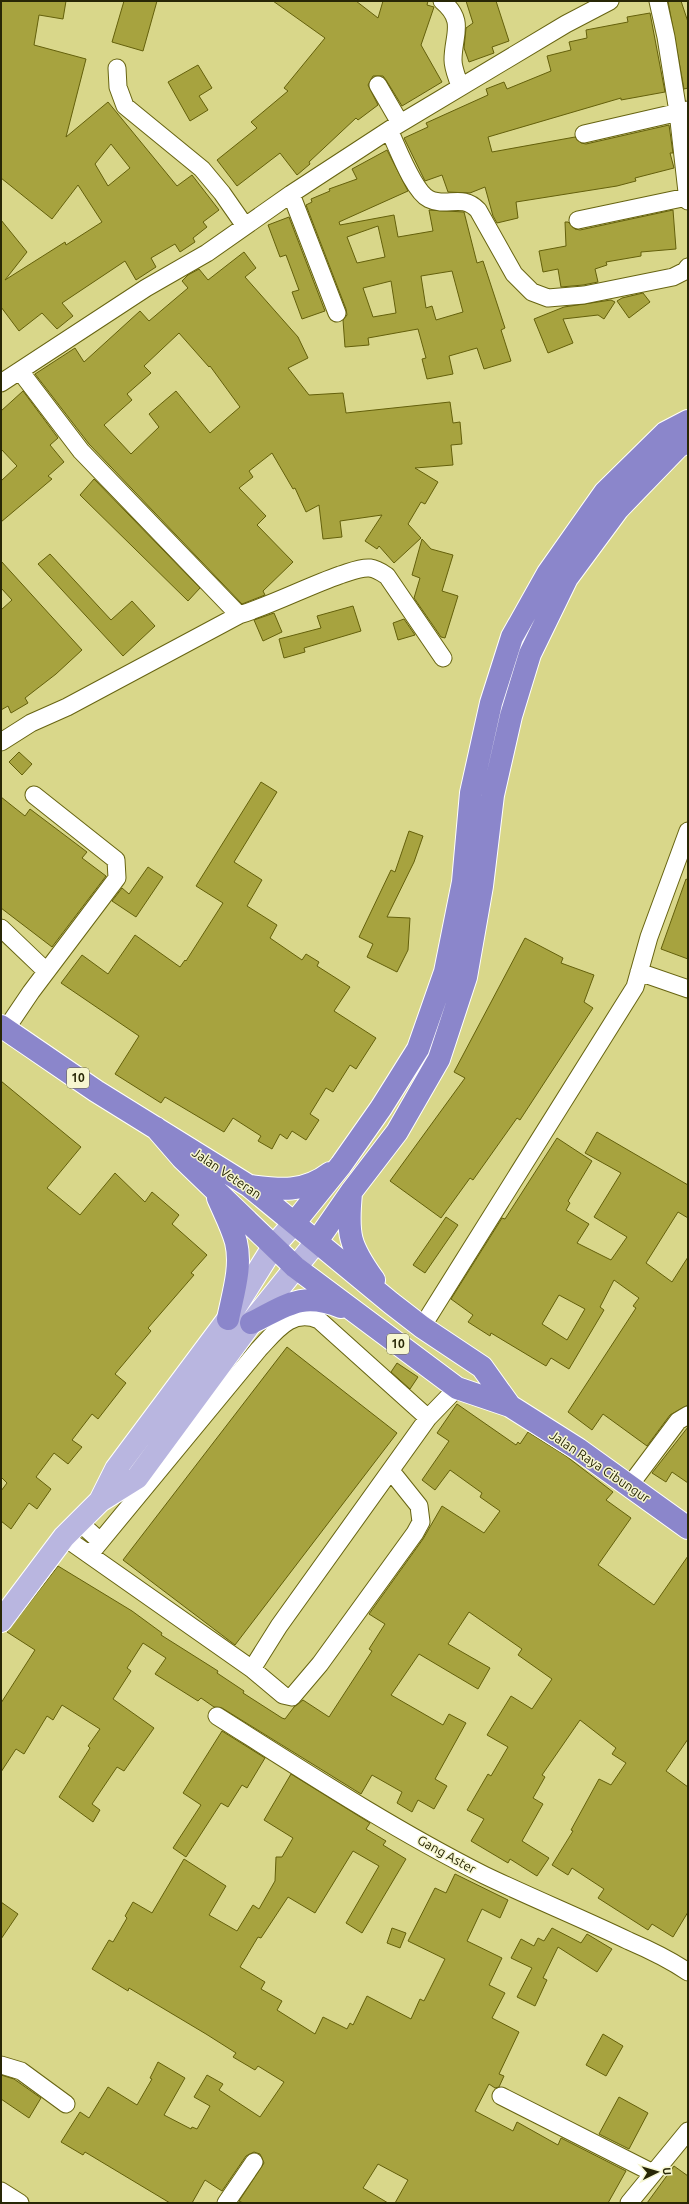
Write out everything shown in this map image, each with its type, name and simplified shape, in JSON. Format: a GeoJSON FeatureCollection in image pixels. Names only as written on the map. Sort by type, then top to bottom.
{"type":"FeatureCollection","features":[{"type":"Feature","properties":{"kind":"highway"},"geometry":{"type":"LineString","coordinates":[[295,1222],[341,1165],[381,1108],[418,1049],[445,972],[463,882],[471,793],[491,703],[512,637],[548,573],[605,492],[665,433],[688,421]]}},
{"type":"Feature","properties":{"kind":"highway"},"geometry":{"type":"LineString","coordinates":[[317,1241],[351,1192],[397,1132],[439,1059],[466,977],[482,886],[492,795],[511,716],[530,654],[568,578],[618,509],[678,447],[688,441]]}},
{"type":"Feature","properties":{"kind":"highway","name":"Jalan Veteran"},"geometry":{"type":"LineString","coordinates":[[4,1028],[96,1091],[249,1186],[295,1222]]}},
{"type":"Feature","properties":{"kind":"highway","name":"Jalan Veteran"},"geometry":{"type":"LineString","coordinates":[[156,1128],[182,1158],[273,1247]]}},
{"type":"Feature","properties":{"kind":"highway"},"geometry":{"type":"LineString","coordinates":[[249,1186],[277,1189],[297,1189],[318,1182],[341,1165]]}},
{"type":"Feature","properties":{"kind":"highway"},"geometry":{"type":"LineString","coordinates":[[215,1189],[236,1241],[238,1257],[238,1270],[228,1319]]}},
{"type":"Feature","properties":{"kind":"highway"},"geometry":{"type":"LineString","coordinates":[[351,1192],[348,1220],[352,1244],[359,1259],[391,1303]]}},
{"type":"Feature","properties":{"kind":"highway","name":"10"},"geometry":{"type":"LineString","coordinates":[[295,1222],[391,1303],[422,1327],[482,1368],[510,1406]]}},
{"type":"Feature","properties":{"kind":"highway","name":"10"},"geometry":{"type":"LineString","coordinates":[[273,1247],[295,1267],[457,1388],[510,1406]]}},
{"type":"Feature","properties":{"kind":"highway"},"geometry":{"type":"LineString","coordinates":[[251,1323],[286,1306],[307,1299],[323,1300],[356,1313]]}},
{"type":"Feature","properties":{"kind":"highway","name":"Jalan Raya Cibungur"},"geometry":{"type":"LineString","coordinates":[[510,1406],[578,1449],[688,1528]]}},
{"type":"Feature","properties":{"kind":"main road"},"geometry":{"type":"LineString","coordinates":[[100,1501],[116,1469],[228,1319],[273,1247],[295,1222]]}},
{"type":"Feature","properties":{"kind":"main road"},"geometry":{"type":"LineString","coordinates":[[1,1621],[72,1529],[100,1501],[137,1478],[251,1323],[317,1241]]}},
{"type":"Feature","properties":{"kind":"street"},"geometry":{"type":"LineString","coordinates":[[442,1],[453,12],[457,22],[457,37],[453,59],[460,87]]}},
{"type":"Feature","properties":{"kind":"street"},"geometry":{"type":"LineString","coordinates":[[1,383],[146,288],[207,253],[291,194],[394,126],[566,24],[610,1]]}},
{"type":"Feature","properties":{"kind":"street"},"geometry":{"type":"LineString","coordinates":[[578,220],[688,199],[683,111],[658,1]]}},
{"type":"Feature","properties":{"kind":"street"},"geometry":{"type":"LineString","coordinates":[[117,68],[118,86],[125,106],[202,170],[222,193],[245,226]]}},
{"type":"Feature","properties":{"kind":"street"},"geometry":{"type":"LineString","coordinates":[[378,85],[422,194],[435,201],[463,201],[472,203],[478,210],[514,274],[532,292],[548,298],[584,295],[673,277],[686,271],[688,267]]}},
{"type":"Feature","properties":{"kind":"street"},"geometry":{"type":"LineString","coordinates":[[584,134],[683,111]]}},
{"type":"Feature","properties":{"kind":"street"},"geometry":{"type":"LineString","coordinates":[[291,194],[337,313]]}},
{"type":"Feature","properties":{"kind":"street"},"geometry":{"type":"LineString","coordinates":[[20,371],[81,450],[240,615]]}},
{"type":"Feature","properties":{"kind":"street"},"geometry":{"type":"LineString","coordinates":[[1,742],[31,723],[67,707],[240,615],[258,609],[318,583],[357,570],[372,568],[379,570],[387,576],[443,658]]}},
{"type":"Feature","properties":{"kind":"street"},"geometry":{"type":"LineString","coordinates":[[4,1028],[117,878],[116,860],[34,795]]}},
{"type":"Feature","properties":{"kind":"street"},"geometry":{"type":"LineString","coordinates":[[422,1327],[605,1038],[635,987],[649,937],[688,831]]}},
{"type":"Feature","properties":{"kind":"street"},"geometry":{"type":"LineString","coordinates":[[1,928],[46,971]]}},
{"type":"Feature","properties":{"kind":"street"},"geometry":{"type":"LineString","coordinates":[[639,972],[688,989]]}},
{"type":"Feature","properties":{"kind":"street"},"geometry":{"type":"LineString","coordinates":[[95,1547],[259,1349],[290,1319],[311,1316],[319,1320],[428,1418]]}},
{"type":"Feature","properties":{"kind":"street"},"geometry":{"type":"LineString","coordinates":[[252,1669],[279,1626],[428,1418],[457,1388]]}},
{"type":"Feature","properties":{"kind":"street"},"geometry":{"type":"LineString","coordinates":[[630,1485],[678,1421],[688,1415]]}},
{"type":"Feature","properties":{"kind":"street"},"geometry":{"type":"LineString","coordinates":[[72,1529],[252,1669],[283,1695],[292,1697],[320,1664],[416,1533],[421,1522],[419,1506],[391,1471]]}},
{"type":"Feature","properties":{"kind":"street","name":"Gang Aster"},"geometry":{"type":"LineString","coordinates":[[217,1716],[336,1792],[462,1863],[544,1903],[588,1921],[658,1955],[688,1972]]}},
{"type":"Feature","properties":{"kind":"street"},"geometry":{"type":"LineString","coordinates":[[1,2065],[21,2071],[66,2104]]}},
{"type":"Feature","properties":{"kind":"street"},"geometry":{"type":"LineString","coordinates":[[501,2096],[653,2173]]}},
{"type":"Feature","properties":{"kind":"street"},"geometry":{"type":"LineString","coordinates":[[629,2203],[688,2131]]}},
{"type":"Feature","properties":{"kind":"street"},"geometry":{"type":"LineString","coordinates":[[226,2203],[254,2162]]}},
{"type":"Feature","properties":{"kind":"street"},"geometry":{"type":"LineString","coordinates":[[1,2191],[20,2203]]}},
{"type":"Feature","properties":{"kind":"building"},"geometry":{"type":"Polygon","coordinates":[[[1,1],[66,1],[63,19],[39,15],[34,45],[86,59],[66,137],[108,102],[177,186],[192,175],[219,210],[203,222],[207,227],[193,238],[195,242],[180,252],[175,244],[151,258],[156,267],[136,280],[125,261],[62,303],[73,316],[57,329],[42,313],[19,331],[1,307],[1,220],[27,252],[5,280],[65,242],[66,245],[102,222],[78,185],[52,219],[1,178],[1,1]],[[111,144],[95,164],[108,186],[130,168],[111,144]]]}},
{"type":"Feature","properties":{"kind":"building"},"geometry":{"type":"Polygon","coordinates":[[[124,1],[157,1],[143,51],[112,42],[124,1]]]}},
{"type":"Feature","properties":{"kind":"building"},"geometry":{"type":"Polygon","coordinates":[[[273,1],[356,1],[378,18],[383,1],[428,1],[427,5],[434,7],[421,45],[442,82],[402,106],[383,76],[373,76],[368,85],[378,105],[358,120],[356,118],[297,175],[280,153],[237,186],[217,160],[257,128],[251,122],[288,91],[284,88],[325,38],[273,1]]]}},
{"type":"Feature","properties":{"kind":"building"},"geometry":{"type":"Polygon","coordinates":[[[466,1],[496,1],[509,41],[492,47],[494,53],[469,62],[464,48],[466,28],[473,23],[466,1]]]}},
{"type":"Feature","properties":{"kind":"building"},"geometry":{"type":"Polygon","coordinates":[[[668,1],[681,1],[688,22],[688,88],[684,89],[668,1]]]}},
{"type":"Feature","properties":{"kind":"building"},"geometry":{"type":"Polygon","coordinates":[[[650,13],[665,92],[621,100],[621,98],[488,137],[492,152],[575,137],[581,143],[586,144],[669,125],[673,153],[670,153],[674,168],[635,178],[636,181],[617,186],[516,202],[518,218],[497,223],[493,216],[485,187],[470,193],[448,192],[442,175],[425,181],[404,138],[428,127],[426,123],[488,95],[486,89],[504,82],[507,89],[551,71],[547,56],[571,50],[569,42],[587,38],[586,30],[628,22],[627,17],[650,13]]]}},
{"type":"Feature","properties":{"kind":"building"},"geometry":{"type":"Polygon","coordinates":[[[198,65],[212,88],[199,96],[208,110],[190,121],[168,82],[198,65]]]}},
{"type":"Feature","properties":{"kind":"building"},"geometry":{"type":"Polygon","coordinates":[[[387,150],[408,191],[339,222],[340,225],[394,215],[398,237],[433,231],[429,210],[464,212],[477,263],[483,261],[505,328],[501,330],[511,361],[484,369],[477,348],[449,356],[453,374],[427,379],[422,359],[426,358],[418,329],[368,338],[369,345],[345,347],[343,320],[347,315],[346,309],[306,205],[312,202],[311,199],[330,191],[329,189],[357,179],[352,169],[387,150]],[[378,226],[347,237],[357,263],[385,257],[378,226]],[[452,271],[421,276],[426,308],[432,306],[436,320],[463,312],[452,271]],[[391,281],[363,288],[373,317],[396,313],[391,281]]]}},
{"type":"Feature","properties":{"kind":"building"},"geometry":{"type":"Polygon","coordinates":[[[673,210],[676,249],[641,252],[641,256],[606,262],[607,265],[595,269],[598,282],[583,285],[561,287],[558,269],[543,272],[539,251],[566,246],[565,222],[568,222],[575,229],[580,230],[673,210]]]}},
{"type":"Feature","properties":{"kind":"building"},"geometry":{"type":"Polygon","coordinates":[[[289,217],[325,311],[302,319],[292,292],[299,290],[286,255],[280,257],[268,225],[289,217]]]}},
{"type":"Feature","properties":{"kind":"building"},"geometry":{"type":"Polygon","coordinates":[[[244,252],[256,268],[245,277],[298,337],[308,358],[288,368],[309,395],[343,393],[346,413],[450,402],[453,423],[460,422],[462,444],[451,445],[453,465],[415,468],[438,482],[425,504],[421,502],[408,524],[421,538],[394,563],[379,546],[377,549],[365,541],[382,515],[340,521],[342,537],[323,539],[319,505],[306,512],[295,488],[293,489],[272,453],[249,471],[253,477],[239,488],[266,516],[257,525],[293,562],[263,591],[265,595],[242,604],[89,444],[35,374],[75,348],[84,362],[140,311],[149,321],[188,288],[182,281],[188,275],[199,269],[208,280],[244,252]],[[179,333],[144,366],[151,373],[127,394],[132,400],[104,425],[131,454],[159,427],[149,414],[176,391],[210,433],[240,407],[210,366],[209,367],[179,333]]]}},
{"type":"Feature","properties":{"kind":"building"},"geometry":{"type":"Polygon","coordinates":[[[643,293],[650,302],[629,318],[617,301],[622,298],[643,293]]]}},
{"type":"Feature","properties":{"kind":"building"},"geometry":{"type":"Polygon","coordinates":[[[611,300],[615,302],[604,319],[598,315],[563,319],[573,343],[548,353],[534,319],[564,307],[611,300]]]}},
{"type":"Feature","properties":{"kind":"building"},"geometry":{"type":"Polygon","coordinates":[[[23,391],[58,438],[50,445],[64,462],[48,476],[52,479],[1,522],[1,481],[17,466],[1,449],[1,411],[23,391]]]}},
{"type":"Feature","properties":{"kind":"building"},"geometry":{"type":"Polygon","coordinates":[[[94,479],[200,588],[188,601],[80,495],[94,479]]]}},
{"type":"Feature","properties":{"kind":"building"},"geometry":{"type":"Polygon","coordinates":[[[422,539],[431,549],[453,555],[442,591],[458,596],[445,638],[441,637],[414,598],[420,578],[412,575],[422,539]]]}},
{"type":"Feature","properties":{"kind":"building"},"geometry":{"type":"Polygon","coordinates":[[[50,554],[111,620],[132,601],[155,626],[123,656],[38,564],[50,554]]]}},
{"type":"Feature","properties":{"kind":"building"},"geometry":{"type":"Polygon","coordinates":[[[1,561],[82,650],[56,674],[25,698],[28,703],[11,713],[8,706],[1,710],[1,610],[12,600],[1,588],[1,561]]]}},
{"type":"Feature","properties":{"kind":"building"},"geometry":{"type":"Polygon","coordinates":[[[353,606],[361,631],[304,648],[305,652],[284,658],[279,639],[321,628],[317,616],[353,606]]]}},
{"type":"Feature","properties":{"kind":"building"},"geometry":{"type":"Polygon","coordinates":[[[274,613],[282,632],[263,641],[254,620],[274,613]]]}},
{"type":"Feature","properties":{"kind":"building"},"geometry":{"type":"Polygon","coordinates":[[[404,619],[415,635],[398,640],[393,623],[404,619]]]}},
{"type":"Feature","properties":{"kind":"building"},"geometry":{"type":"Polygon","coordinates":[[[19,752],[32,764],[22,775],[9,762],[19,752]]]}},
{"type":"Feature","properties":{"kind":"building"},"geometry":{"type":"Polygon","coordinates":[[[261,782],[277,792],[234,862],[262,880],[247,906],[277,925],[270,938],[302,960],[306,954],[319,962],[317,966],[350,987],[334,1011],[376,1038],[356,1069],[350,1065],[333,1092],[326,1088],[310,1114],[319,1120],[306,1140],[292,1131],[287,1139],[280,1134],[272,1149],[258,1141],[261,1136],[233,1118],[224,1132],[165,1097],[161,1103],[115,1074],[139,1036],[61,983],[82,955],[108,974],[135,935],[180,967],[185,960],[186,961],[223,903],[196,886],[261,782]]]}},
{"type":"Feature","properties":{"kind":"building"},"geometry":{"type":"Polygon","coordinates":[[[1,797],[25,816],[30,809],[87,852],[82,858],[106,876],[52,947],[1,908],[1,797]]]}},
{"type":"Feature","properties":{"kind":"building"},"geometry":{"type":"Polygon","coordinates":[[[409,831],[423,836],[414,862],[387,917],[410,918],[408,950],[397,972],[367,957],[373,944],[359,937],[391,870],[395,872],[409,831]]]}},
{"type":"Feature","properties":{"kind":"building"},"geometry":{"type":"Polygon","coordinates":[[[148,867],[163,877],[136,917],[112,901],[122,888],[129,894],[148,867]]]}},
{"type":"Feature","properties":{"kind":"building"},"geometry":{"type":"Polygon","coordinates":[[[686,879],[688,880],[688,959],[661,949],[686,879]]]}},
{"type":"Feature","properties":{"kind":"building"},"geometry":{"type":"Polygon","coordinates":[[[525,938],[563,958],[561,963],[594,975],[584,1002],[593,1008],[520,1120],[517,1118],[473,1180],[470,1178],[441,1218],[390,1181],[465,1078],[454,1072],[525,938]]]}},
{"type":"Feature","properties":{"kind":"building"},"geometry":{"type":"Polygon","coordinates":[[[1,1081],[81,1147],[47,1188],[80,1215],[115,1173],[145,1202],[152,1192],[179,1215],[172,1224],[207,1255],[191,1273],[194,1275],[148,1328],[151,1331],[115,1374],[126,1383],[98,1419],[92,1414],[72,1440],[82,1447],[68,1464],[54,1453],[36,1477],[51,1489],[37,1509],[29,1503],[11,1529],[1,1521],[1,1491],[7,1483],[1,1477],[1,1081]]]}},
{"type":"Feature","properties":{"kind":"building"},"geometry":{"type":"Polygon","coordinates":[[[597,1132],[688,1185],[688,1218],[678,1212],[646,1263],[672,1282],[688,1257],[688,1405],[670,1415],[647,1446],[603,1414],[592,1430],[568,1412],[636,1308],[633,1306],[639,1298],[614,1280],[600,1307],[604,1310],[569,1369],[551,1358],[546,1366],[491,1333],[490,1336],[468,1322],[473,1315],[451,1299],[502,1218],[505,1219],[557,1138],[592,1161],[568,1201],[570,1203],[566,1210],[589,1224],[577,1243],[611,1260],[627,1237],[594,1217],[621,1173],[585,1153],[597,1132]],[[559,1295],[542,1324],[567,1340],[585,1309],[559,1295]]]}},
{"type":"Feature","properties":{"kind":"building"},"geometry":{"type":"Polygon","coordinates":[[[446,1217],[458,1225],[425,1273],[413,1265],[446,1217]]]}},
{"type":"Feature","properties":{"kind":"building"},"geometry":{"type":"Polygon","coordinates":[[[287,1347],[397,1433],[235,1645],[123,1560],[287,1347]]]}},
{"type":"Feature","properties":{"kind":"building"},"geometry":{"type":"Polygon","coordinates":[[[397,1363],[418,1377],[410,1389],[391,1372],[397,1363]]]}},
{"type":"Feature","properties":{"kind":"building"},"geometry":{"type":"Polygon","coordinates":[[[457,1404],[516,1445],[518,1442],[520,1444],[528,1432],[566,1456],[613,1492],[606,1500],[631,1518],[598,1565],[654,1605],[688,1556],[688,1739],[666,1771],[688,1787],[688,1912],[673,1937],[652,1924],[648,1930],[598,1898],[604,1889],[572,1868],[568,1875],[552,1865],[573,1831],[571,1830],[599,1779],[611,1785],[626,1763],[612,1754],[616,1748],[580,1720],[542,1775],[545,1777],[533,1798],[543,1804],[522,1841],[549,1858],[537,1876],[510,1859],[508,1863],[471,1841],[484,1819],[467,1810],[488,1774],[491,1776],[508,1747],[487,1735],[511,1696],[532,1709],[552,1679],[518,1655],[522,1649],[469,1612],[448,1644],[490,1668],[478,1689],[419,1654],[391,1695],[443,1725],[449,1714],[466,1723],[435,1779],[447,1786],[434,1809],[418,1800],[412,1812],[397,1803],[402,1792],[372,1775],[361,1794],[222,1708],[214,1707],[201,1698],[198,1701],[155,1674],[166,1658],[143,1643],[127,1668],[131,1671],[113,1699],[154,1728],[124,1771],[117,1767],[92,1804],[100,1810],[93,1822],[59,1797],[90,1748],[88,1746],[100,1729],[62,1705],[53,1720],[47,1716],[24,1754],[16,1749],[1,1772],[1,1703],[35,1650],[7,1632],[58,1566],[132,1611],[162,1633],[161,1635],[218,1671],[217,1673],[244,1691],[243,1693],[282,1718],[285,1719],[294,1707],[303,1700],[329,1717],[372,1651],[369,1649],[385,1624],[369,1614],[423,1539],[442,1506],[484,1533],[500,1511],[480,1497],[482,1493],[450,1470],[435,1490],[422,1480],[449,1441],[437,1433],[457,1404]]]}},
{"type":"Feature","properties":{"kind":"building"},"geometry":{"type":"Polygon","coordinates":[[[688,1427],[688,1483],[672,1472],[666,1482],[652,1473],[688,1427]]]}},
{"type":"Feature","properties":{"kind":"building"},"geometry":{"type":"Polygon","coordinates":[[[222,1731],[265,1758],[247,1788],[242,1785],[228,1807],[221,1803],[186,1857],[173,1848],[201,1805],[183,1793],[222,1731]]]}},
{"type":"Feature","properties":{"kind":"building"},"geometry":{"type":"Polygon","coordinates":[[[291,1774],[370,1823],[366,1829],[386,1841],[383,1845],[406,1859],[362,1933],[346,1923],[379,1866],[353,1851],[315,1913],[288,1897],[261,1938],[258,1937],[240,1967],[265,1982],[261,1989],[282,2001],[277,2010],[315,2034],[323,2017],[347,2029],[350,2023],[353,2025],[367,1996],[411,2019],[420,1999],[424,2001],[445,1959],[408,1941],[435,1888],[446,1893],[455,1874],[508,1900],[500,1918],[482,1909],[467,1941],[502,1958],[489,1985],[505,1993],[492,2018],[519,2032],[499,2074],[504,2076],[499,2087],[495,2088],[489,2084],[475,2111],[513,2131],[517,2122],[558,2145],[561,2138],[626,2171],[608,2203],[395,2203],[408,2180],[378,2164],[363,2188],[388,2203],[243,2203],[239,2201],[264,2163],[260,2154],[254,2152],[246,2156],[222,2191],[205,2180],[192,2203],[170,2203],[85,2152],[83,2155],[61,2142],[80,2112],[89,2118],[108,2087],[137,2105],[152,2079],[150,2078],[158,2062],[185,2078],[164,2115],[191,2129],[192,2127],[197,2129],[210,2106],[194,2097],[207,2075],[223,2084],[219,2090],[260,2117],[284,2082],[258,2066],[255,2070],[233,2057],[236,2053],[206,2034],[129,1988],[128,1991],[92,1969],[109,1940],[113,1942],[127,1918],[125,1916],[133,1902],[152,1913],[184,1859],[226,1886],[209,1915],[237,1931],[253,1905],[259,1909],[275,1881],[276,1857],[282,1857],[293,1838],[264,1820],[291,1774]]]}},
{"type":"Feature","properties":{"kind":"building"},"geometry":{"type":"Polygon","coordinates":[[[1,1902],[18,1914],[1,1939],[1,1902]]]}},
{"type":"Feature","properties":{"kind":"building"},"geometry":{"type":"Polygon","coordinates":[[[392,1928],[406,1933],[400,1948],[387,1943],[392,1928]]]}},
{"type":"Feature","properties":{"kind":"building"},"geometry":{"type":"Polygon","coordinates":[[[552,1928],[581,1943],[587,1934],[612,1949],[597,1972],[558,1947],[543,1978],[547,1980],[535,2006],[517,1997],[532,1968],[511,1958],[521,1939],[534,1946],[538,1938],[544,1941],[552,1928]]]}},
{"type":"Feature","properties":{"kind":"building"},"geometry":{"type":"Polygon","coordinates":[[[603,2034],[623,2046],[606,2076],[586,2065],[603,2034]]]}},
{"type":"Feature","properties":{"kind":"building"},"geometry":{"type":"Polygon","coordinates":[[[1,2075],[14,2079],[41,2098],[29,2118],[1,2099],[1,2075]]]}},
{"type":"Feature","properties":{"kind":"building"},"geometry":{"type":"Polygon","coordinates":[[[619,2097],[648,2113],[629,2149],[599,2134],[619,2097]]]}},
{"type":"Feature","properties":{"kind":"building"},"geometry":{"type":"Polygon","coordinates":[[[674,2166],[688,2176],[688,2203],[647,2203],[674,2166]]]}}]}
